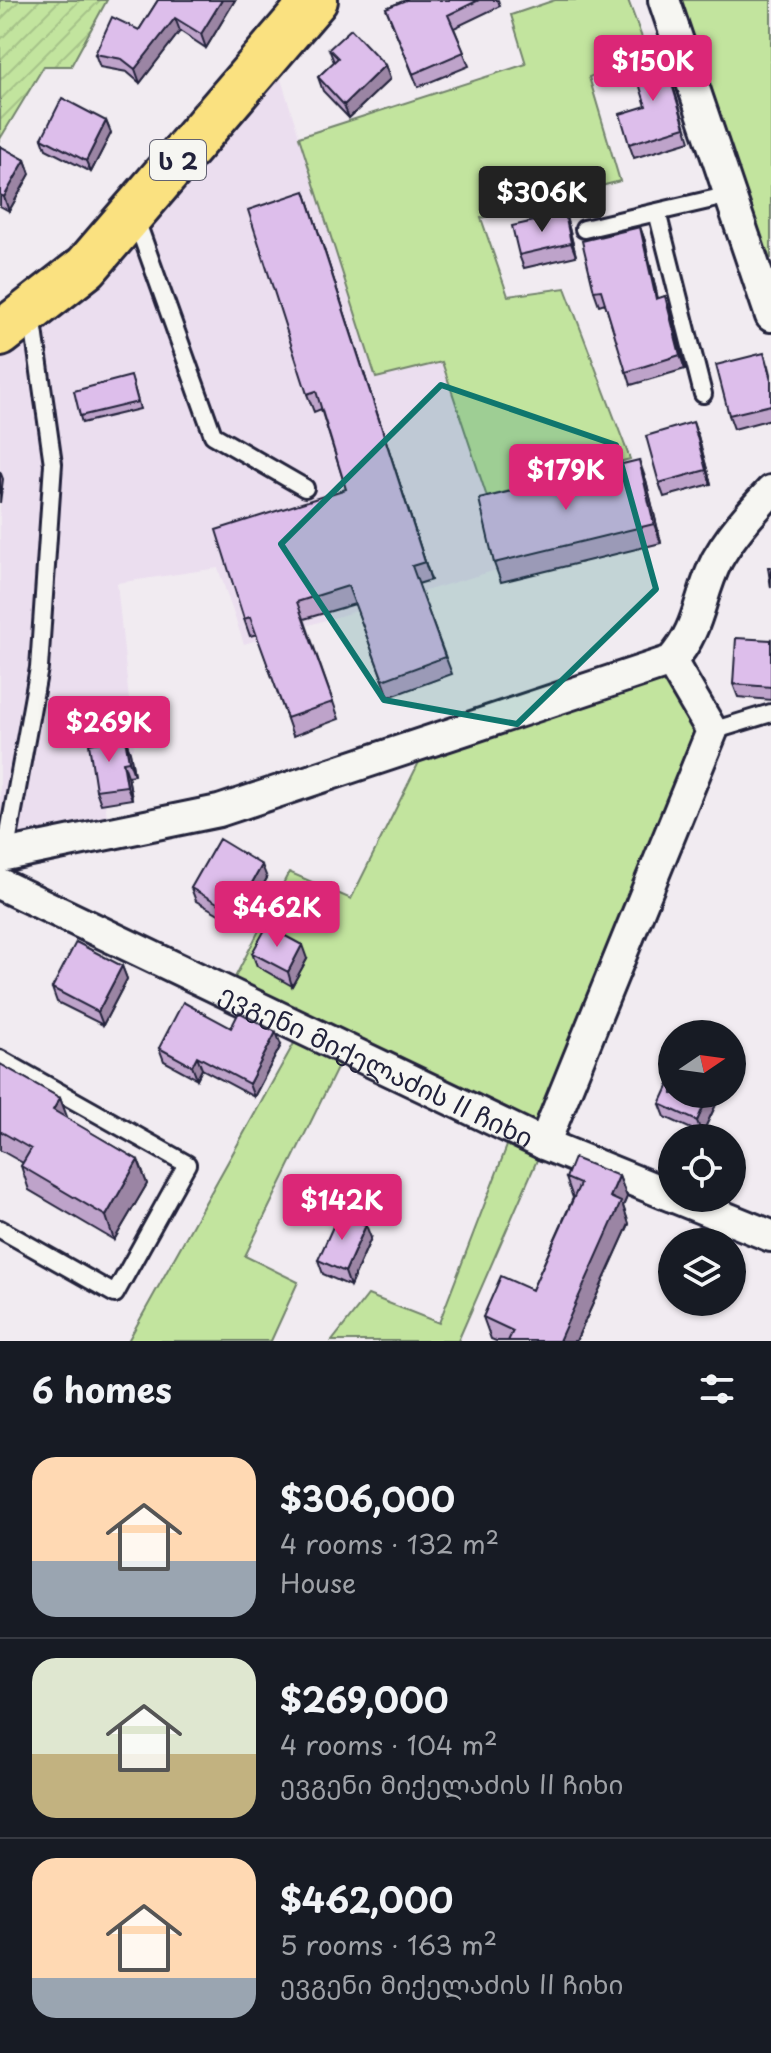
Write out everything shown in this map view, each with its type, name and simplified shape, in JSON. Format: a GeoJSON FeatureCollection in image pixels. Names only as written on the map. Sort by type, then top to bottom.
{"type":"FeatureCollection","features":[{"type":"Feature","properties":{"kind":"highway","name":"ს 2"},"geometry":{"type":"LineString","coordinates":[[16,322],[86,267],[315,0]]}},
{"type":"Feature","properties":{"kind":"street"},"geometry":{"type":"LineString","coordinates":[[664,0],[730,195],[762,266],[771,316]]}},
{"type":"Feature","properties":{"kind":"street"},"geometry":{"type":"LineString","coordinates":[[2,865],[219,811],[671,661],[689,642],[717,560],[749,514],[771,491]]}},
{"type":"Feature","properties":{"kind":"street"},"geometry":{"type":"LineString","coordinates":[[544,1144],[712,731],[671,661]]}},
{"type":"Feature","properties":{"kind":"street","name":"ევგენი მიქელაძის II ჩიხი"},"geometry":{"type":"LineString","coordinates":[[2,865],[544,1144],[658,1190]]}},
{"type":"Feature","properties":{"kind":"street","name":"ევგენი მიქელაძის II ჩიხი"},"geometry":{"type":"LineString","coordinates":[[712,1212],[771,1236]]}},
{"type":"Feature","properties":{"kind":"lane"},"geometry":{"type":"LineString","coordinates":[[584,229],[730,195]]}},
{"type":"Feature","properties":{"kind":"lane"},"geometry":{"type":"LineString","coordinates":[[133,212],[213,435],[305,488]]}},
{"type":"Feature","properties":{"kind":"lane"},"geometry":{"type":"LineString","coordinates":[[657,212],[703,394]]}},
{"type":"Feature","properties":{"kind":"lane"},"geometry":{"type":"LineString","coordinates":[[2,865],[39,668],[53,464],[16,322]]}},
{"type":"Feature","properties":{"kind":"lane"},"geometry":{"type":"LineString","coordinates":[[712,731],[771,713]]}},
{"type":"Feature","properties":{"kind":"lane"},"geometry":{"type":"LineString","coordinates":[[0,1059],[187,1164],[115,1294],[0,1229]]}},
{"type":"Feature","properties":{"kind":"highlighted area"},"geometry":{"type":"Polygon","coordinates":[[[441,385],[616,445],[656,589],[517,724],[384,700],[281,544],[441,385]]]}},
{"type":"Feature","properties":{"kind":"shaded area"},"geometry":{"type":"Polygon","coordinates":[[[272,51],[376,378],[442,361],[510,566],[244,644],[218,568],[117,583],[134,749],[99,751],[109,834],[0,855],[0,334],[272,51]]]}},
{"type":"Feature","properties":{"kind":"green space"},"geometry":{"type":"Polygon","coordinates":[[[0,0],[107,0],[71,66],[44,66],[0,139],[0,0]]]}},
{"type":"Feature","properties":{"kind":"green space"},"geometry":{"type":"Polygon","coordinates":[[[555,0],[628,0],[648,54],[589,77],[620,181],[481,218],[508,296],[565,288],[630,459],[487,497],[442,362],[376,378],[299,137],[526,64],[511,15],[555,0]]]}},
{"type":"Feature","properties":{"kind":"green space"},"geometry":{"type":"Polygon","coordinates":[[[664,0],[771,0],[771,258],[753,263],[664,0]]]}},
{"type":"Feature","properties":{"kind":"green space"},"geometry":{"type":"Polygon","coordinates":[[[671,661],[712,731],[544,1144],[458,1341],[332,1341],[368,1295],[439,1323],[513,1130],[346,1050],[245,1256],[298,1282],[271,1341],[128,1341],[302,1029],[227,993],[289,872],[351,899],[429,742],[671,661]]]}},
{"type":"Feature","properties":{"kind":"building"},"geometry":{"type":"Polygon","coordinates":[[[158,0],[222,0],[201,34],[175,18],[135,69],[122,59],[95,54],[112,17],[139,30],[158,0]]]}},
{"type":"Feature","properties":{"kind":"building"},"geometry":{"type":"Polygon","coordinates":[[[406,0],[479,0],[448,15],[464,52],[413,74],[386,8],[406,0]]]}},
{"type":"Feature","properties":{"kind":"building"},"geometry":{"type":"Polygon","coordinates":[[[351,29],[385,65],[344,105],[318,77],[338,58],[329,49],[351,29]]]}},
{"type":"Feature","properties":{"kind":"building"},"geometry":{"type":"Polygon","coordinates":[[[663,55],[685,127],[629,144],[620,114],[646,106],[633,64],[663,55]]]}},
{"type":"Feature","properties":{"kind":"building"},"geometry":{"type":"Polygon","coordinates":[[[62,98],[106,121],[86,161],[42,138],[62,98]]]}},
{"type":"Feature","properties":{"kind":"building"},"geometry":{"type":"Polygon","coordinates":[[[0,146],[25,160],[4,197],[0,195],[0,146]]]}},
{"type":"Feature","properties":{"kind":"building"},"geometry":{"type":"Polygon","coordinates":[[[305,191],[425,562],[412,566],[445,657],[383,680],[348,586],[297,602],[333,702],[287,718],[250,617],[244,619],[216,530],[346,489],[316,391],[307,394],[248,210],[305,191]]]}},
{"type":"Feature","properties":{"kind":"building"},"geometry":{"type":"Polygon","coordinates":[[[565,214],[571,243],[519,255],[512,226],[565,214]]]}},
{"type":"Feature","properties":{"kind":"building"},"geometry":{"type":"Polygon","coordinates":[[[640,227],[656,299],[665,296],[680,355],[626,372],[601,290],[594,291],[582,241],[640,227]]]}},
{"type":"Feature","properties":{"kind":"building"},"geometry":{"type":"Polygon","coordinates":[[[764,353],[771,380],[771,405],[729,415],[716,365],[764,353]]]}},
{"type":"Feature","properties":{"kind":"building"},"geometry":{"type":"Polygon","coordinates":[[[131,376],[138,402],[80,416],[74,391],[131,376]]]}},
{"type":"Feature","properties":{"kind":"building"},"geometry":{"type":"Polygon","coordinates":[[[693,422],[706,470],[659,483],[646,436],[693,422]]]}},
{"type":"Feature","properties":{"kind":"building"},"geometry":{"type":"Polygon","coordinates":[[[639,460],[654,524],[494,563],[479,499],[639,460]]]}},
{"type":"Feature","properties":{"kind":"building"},"geometry":{"type":"Polygon","coordinates":[[[736,638],[771,640],[771,687],[733,684],[736,638]]]}},
{"type":"Feature","properties":{"kind":"building"},"geometry":{"type":"Polygon","coordinates":[[[125,738],[129,761],[123,762],[127,786],[96,790],[89,744],[125,738]]]}},
{"type":"Feature","properties":{"kind":"building"},"geometry":{"type":"Polygon","coordinates":[[[219,839],[262,865],[235,913],[191,888],[219,839]]]}},
{"type":"Feature","properties":{"kind":"building"},"geometry":{"type":"Polygon","coordinates":[[[267,926],[302,945],[288,972],[252,953],[267,926]]]}},
{"type":"Feature","properties":{"kind":"building"},"geometry":{"type":"Polygon","coordinates":[[[76,942],[122,966],[98,1012],[52,988],[76,942]]]}},
{"type":"Feature","properties":{"kind":"building"},"geometry":{"type":"Polygon","coordinates":[[[183,1002],[231,1028],[239,1012],[276,1032],[249,1084],[197,1056],[192,1066],[159,1048],[183,1002]]]}},
{"type":"Feature","properties":{"kind":"building"},"geometry":{"type":"Polygon","coordinates":[[[0,1064],[60,1098],[53,1110],[138,1160],[106,1216],[21,1166],[31,1149],[0,1131],[0,1064]]]}},
{"type":"Feature","properties":{"kind":"building"},"geometry":{"type":"Polygon","coordinates":[[[669,1108],[703,1108],[697,1121],[669,1108]]]}},
{"type":"Feature","properties":{"kind":"building"},"geometry":{"type":"Polygon","coordinates":[[[574,1158],[619,1176],[610,1197],[621,1202],[559,1341],[508,1341],[513,1331],[483,1317],[501,1276],[532,1290],[580,1184],[566,1178],[574,1158]]]}},
{"type":"Feature","properties":{"kind":"building"},"geometry":{"type":"Polygon","coordinates":[[[339,1213],[366,1225],[345,1272],[318,1260],[339,1213]]]}}]}
